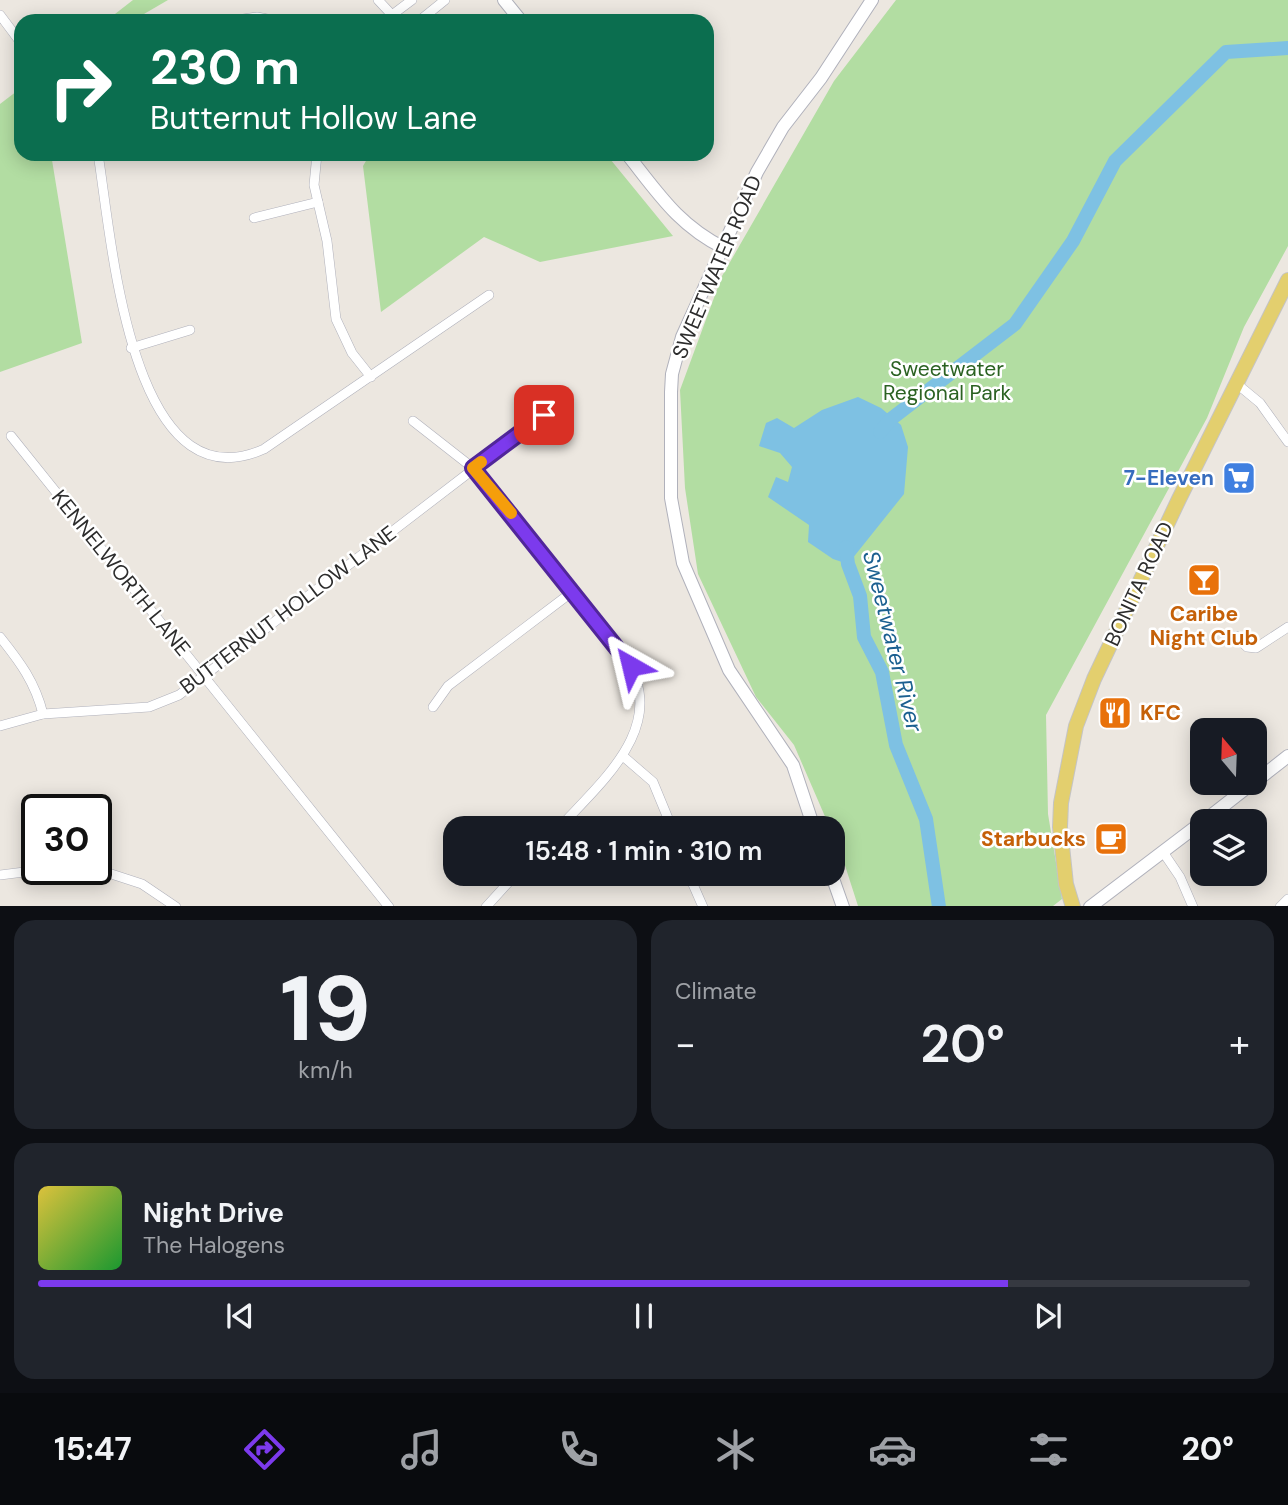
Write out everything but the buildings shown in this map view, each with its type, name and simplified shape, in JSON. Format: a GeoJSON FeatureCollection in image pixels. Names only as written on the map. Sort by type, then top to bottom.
{"type":"FeatureCollection","features":[{"type":"Feature","properties":{"kind":"main road"},"geometry":{"type":"LineString","coordinates":[[504,0],[515,14]]}},
{"type":"Feature","properties":{"kind":"main road"},"geometry":{"type":"LineString","coordinates":[[860,0],[862,16]]}},
{"type":"Feature","properties":{"kind":"main road","name":"SWEETWATER ROAD"},"geometry":{"type":"LineString","coordinates":[[810,816],[793,765],[748,701],[706,622],[677,539],[671,498],[672,374],[682,337],[757,172],[783,127],[872,0]]}},
{"type":"Feature","properties":{"kind":"main road"},"geometry":{"type":"LineString","coordinates":[[632,161],[678,219],[696,234],[724,248]]}},
{"type":"Feature","properties":{"kind":"main road","name":"BONITA ROAD"},"geometry":{"type":"LineString","coordinates":[[1073,906],[1066,884],[1060,827],[1065,781],[1076,726],[1094,679],[1288,281]]}},
{"type":"Feature","properties":{"kind":"main road"},"geometry":{"type":"LineString","coordinates":[[1267,772],[1288,756]]}},
{"type":"Feature","properties":{"kind":"main road"},"geometry":{"type":"LineString","coordinates":[[1219,809],[1237,795]]}},
{"type":"Feature","properties":{"kind":"main road"},"geometry":{"type":"LineString","coordinates":[[1090,906],[1190,831]]}},
{"type":"Feature","properties":{"kind":"main road"},"geometry":{"type":"LineString","coordinates":[[836,886],[843,906]]}},
{"type":"Feature","properties":{"kind":"street"},"geometry":{"type":"LineString","coordinates":[[378,0],[391,14]]}},
{"type":"Feature","properties":{"kind":"street"},"geometry":{"type":"LineString","coordinates":[[393,14],[412,0]]}},
{"type":"Feature","properties":{"kind":"street"},"geometry":{"type":"LineString","coordinates":[[428,14],[445,0]]}},
{"type":"Feature","properties":{"kind":"street"},"geometry":{"type":"LineString","coordinates":[[0,15],[14,34]]}},
{"type":"Feature","properties":{"kind":"street"},"geometry":{"type":"LineString","coordinates":[[99,161],[131,348],[149,391],[176,434],[196,450],[221,458],[239,458],[264,449],[489,295]]}},
{"type":"Feature","properties":{"kind":"street"},"geometry":{"type":"LineString","coordinates":[[316,161],[314,185],[327,241],[336,319],[352,354],[371,377]]}},
{"type":"Feature","properties":{"kind":"street"},"geometry":{"type":"LineString","coordinates":[[254,218],[318,202]]}},
{"type":"Feature","properties":{"kind":"street"},"geometry":{"type":"LineString","coordinates":[[131,348],[190,330]]}},
{"type":"Feature","properties":{"kind":"street"},"geometry":{"type":"LineString","coordinates":[[1237,384],[1260,404],[1288,442]]}},
{"type":"Feature","properties":{"kind":"street","name":"BUTTERNUT HOLLOW LANE"},"geometry":{"type":"LineString","coordinates":[[0,726],[43,714],[149,707],[179,695],[544,415]]}},
{"type":"Feature","properties":{"kind":"street"},"geometry":{"type":"LineString","coordinates":[[413,421],[473,468],[631,666],[640,704],[638,720],[624,757],[570,816]]}},
{"type":"Feature","properties":{"kind":"street","name":"KENNELWORTH LANE"},"geometry":{"type":"LineString","coordinates":[[10,436],[389,906]]}},
{"type":"Feature","properties":{"kind":"street"},"geometry":{"type":"LineString","coordinates":[[433,707],[439,695],[572,592]]}},
{"type":"Feature","properties":{"kind":"street"},"geometry":{"type":"LineString","coordinates":[[1236,636],[1247,647],[1256,648],[1288,627]]}},
{"type":"Feature","properties":{"kind":"street"},"geometry":{"type":"LineString","coordinates":[[0,637],[26,670],[37,691],[43,714]]}},
{"type":"Feature","properties":{"kind":"street"},"geometry":{"type":"LineString","coordinates":[[624,757],[653,782],[667,816]]}},
{"type":"Feature","properties":{"kind":"street"},"geometry":{"type":"LineString","coordinates":[[1163,852],[1180,877],[1193,906]]}},
{"type":"Feature","properties":{"kind":"street"},"geometry":{"type":"LineString","coordinates":[[0,876],[21,873]]}},
{"type":"Feature","properties":{"kind":"street"},"geometry":{"type":"LineString","coordinates":[[112,874],[142,884],[176,906]]}},
{"type":"Feature","properties":{"kind":"street"},"geometry":{"type":"LineString","coordinates":[[486,906],[505,886]]}},
{"type":"Feature","properties":{"kind":"street"},"geometry":{"type":"LineString","coordinates":[[694,886],[703,906]]}},
{"type":"Feature","properties":{"kind":"street"},"geometry":{"type":"LineString","coordinates":[[1280,906],[1288,899]]}},
{"type":"Feature","properties":{"kind":"green space"},"geometry":{"type":"Polygon","coordinates":[[[133,0],[168,0],[144,14],[115,14],[133,0]]]}},
{"type":"Feature","properties":{"kind":"green space","name":"Sweetwater Regional Park"},"geometry":{"type":"Polygon","coordinates":[[[896,0],[1288,0],[1288,246],[1244,327],[1207,418],[1046,715],[1048,814],[1062,899],[1053,906],[858,906],[845,865],[845,816],[825,816],[794,745],[756,697],[698,574],[685,488],[680,390],[722,276],[834,81],[896,0]]]}},
{"type":"Feature","properties":{"kind":"green space"},"geometry":{"type":"Polygon","coordinates":[[[14,93],[14,161],[52,161],[82,343],[0,372],[0,104],[14,93]]]}},
{"type":"Feature","properties":{"kind":"green space"},"geometry":{"type":"Polygon","coordinates":[[[366,161],[612,161],[673,236],[540,262],[484,237],[381,312],[363,166],[366,161]]]}},
{"type":"Feature","properties":{"kind":"water"},"geometry":{"type":"Polygon","coordinates":[[[858,397],[881,408],[901,425],[908,447],[904,494],[848,564],[833,559],[808,542],[809,525],[768,497],[776,477],[788,482],[792,467],[780,453],[759,446],[766,423],[777,418],[794,428],[822,410],[858,397]]]}},
{"type":"Feature","properties":{"kind":"waterway","name":"Sweetwater River"},"geometry":{"type":"LineString","coordinates":[[880,432],[891,419],[1015,324],[1073,241],[1115,161],[1226,52],[1288,48]]}},
{"type":"Feature","properties":{"kind":"waterway","name":"Sweetwater River"},"geometry":{"type":"LineString","coordinates":[[846,547],[848,564],[860,596],[864,637],[882,672],[896,745],[926,819],[939,906]]}},
{"type":"Feature","properties":{"kind":"slow traffic"},"geometry":{"type":"LineString","coordinates":[[481,462],[473,468],[511,513]]}},
{"type":"Feature","properties":{"kind":"place","name":"7-Eleven"},"geometry":{"type":"Point","coordinates":[1239,478]}},
{"type":"Feature","properties":{"kind":"place","name":"Caribe Night Club"},"geometry":{"type":"Point","coordinates":[1204,580]}},
{"type":"Feature","properties":{"kind":"place","name":"KFC"},"geometry":{"type":"Point","coordinates":[1115,713]}},
{"type":"Feature","properties":{"kind":"place","name":"Starbucks"},"geometry":{"type":"Point","coordinates":[1111,839]}},
{"type":"Feature","properties":{"kind":"route"},"geometry":{"type":"LineString","coordinates":[[544,415],[473,468],[631,666]]}}]}
